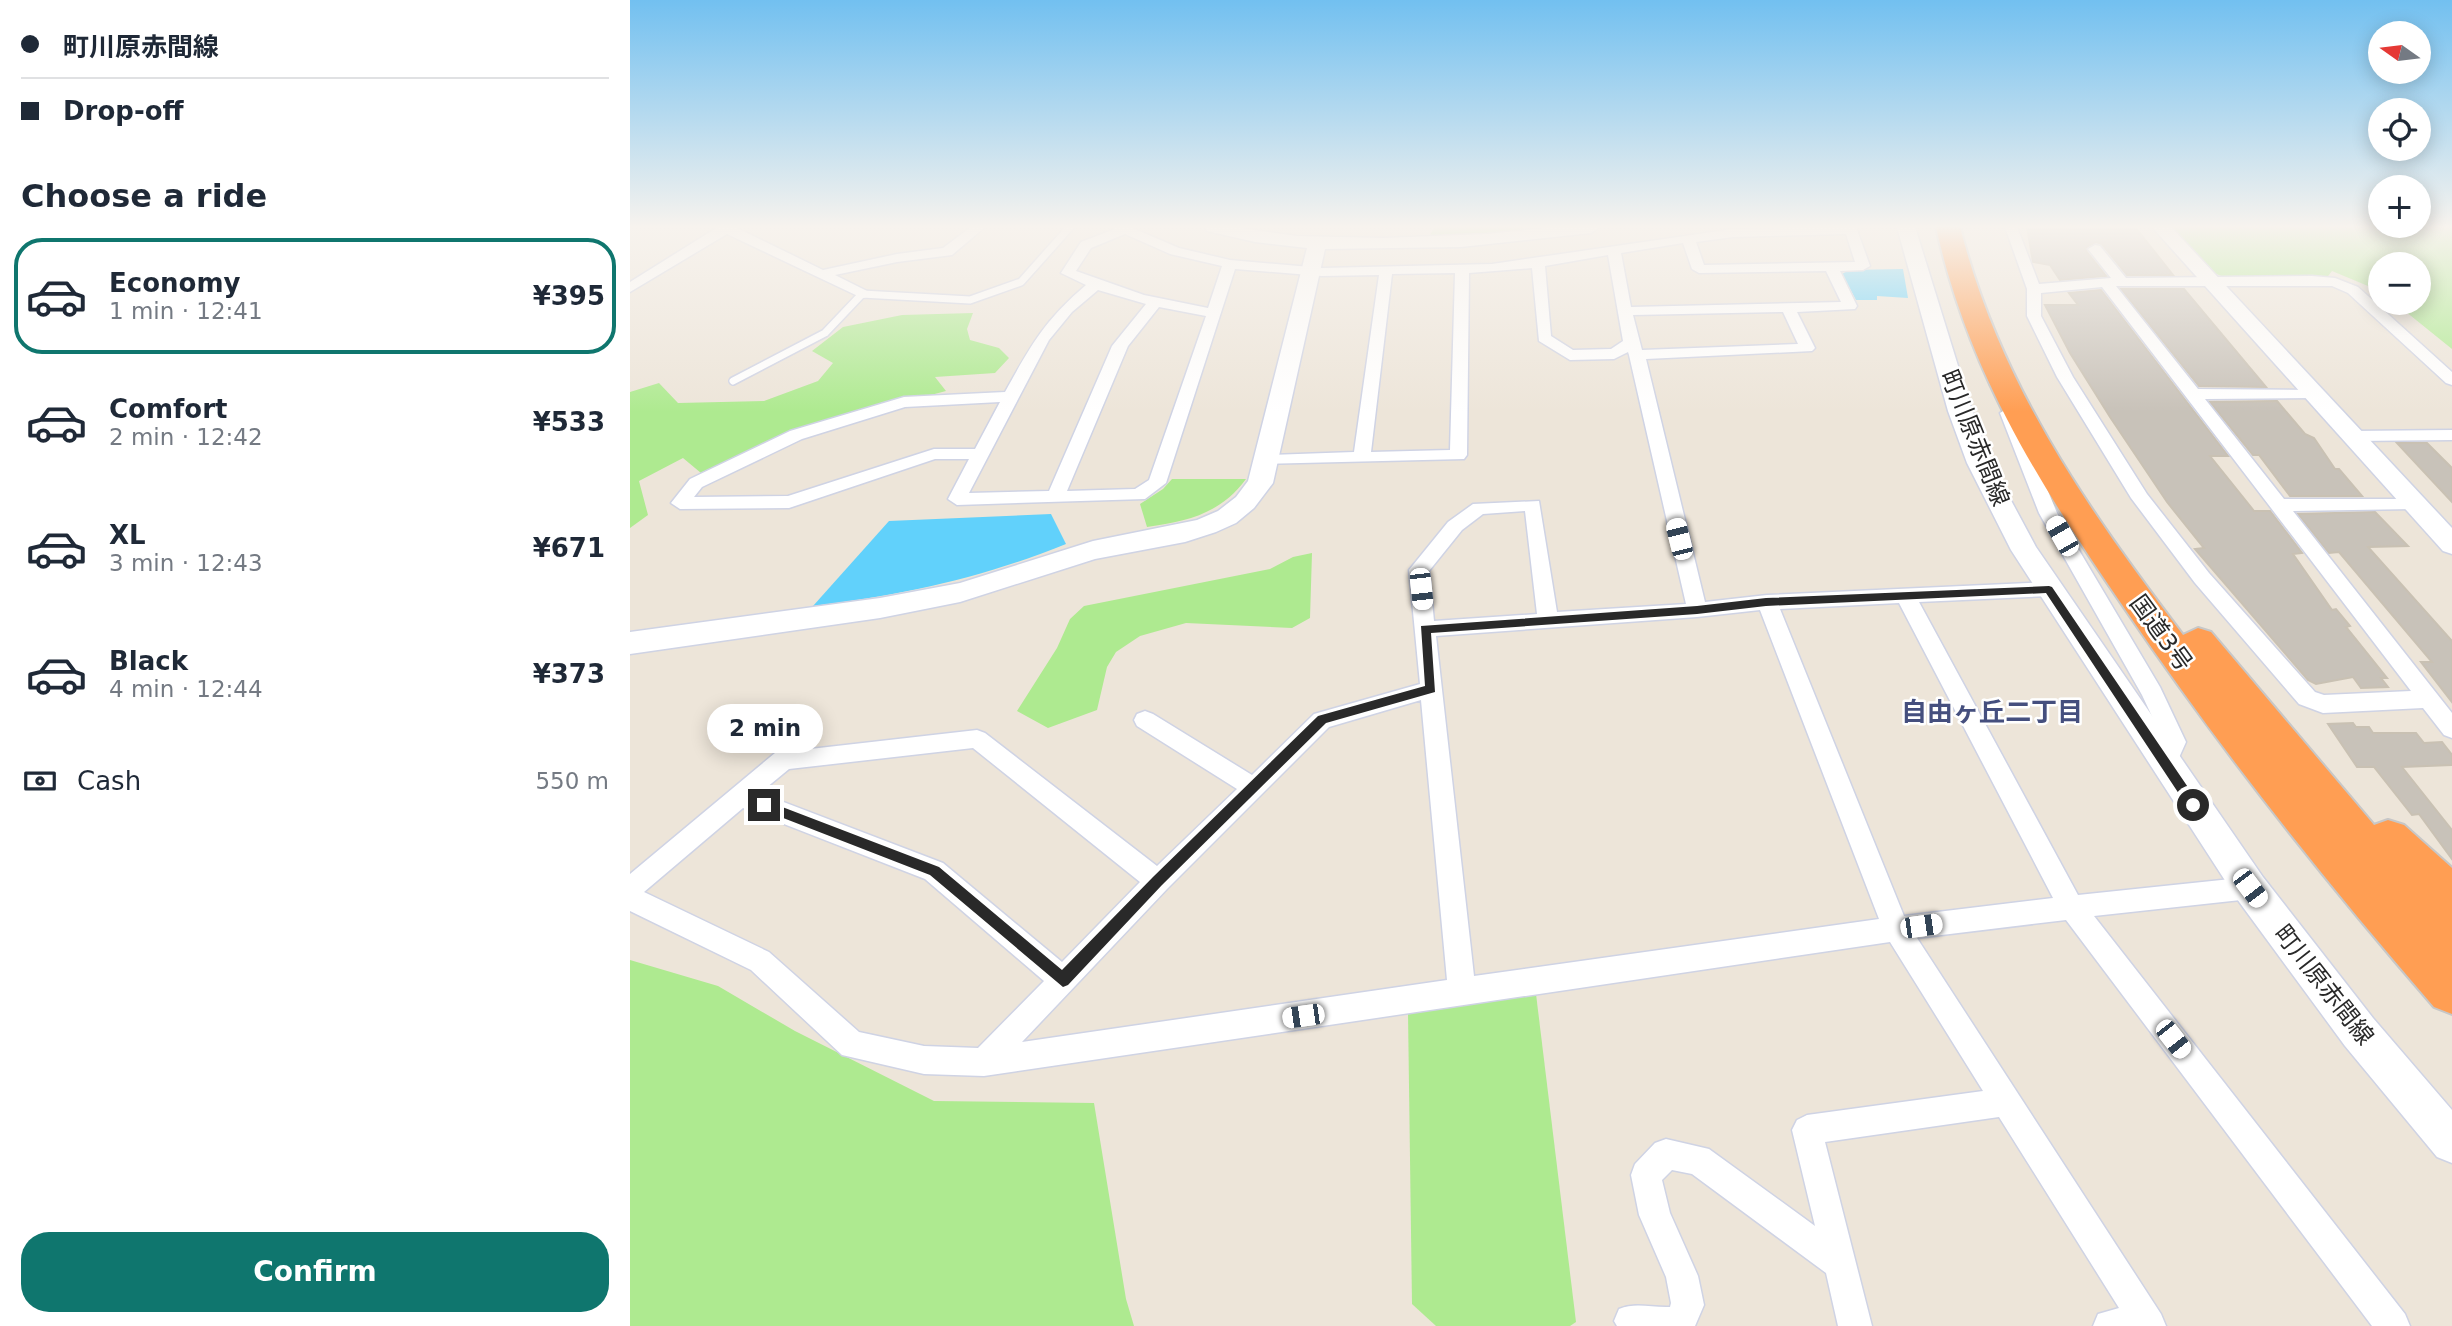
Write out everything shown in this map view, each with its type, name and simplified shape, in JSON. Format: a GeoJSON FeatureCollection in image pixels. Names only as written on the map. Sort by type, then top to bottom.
{"type":"FeatureCollection","features":[{"type":"Feature","properties":{"kind":"highway","name":"国道3号"},"geometry":{"type":"LineString","coordinates":[[1966,289],[2011,400],[2050,469],[2150,619],[2210,701],[2326,844],[2452,990]]}},
{"type":"Feature","properties":{"kind":"highway","name":"国道3号"},"geometry":{"type":"LineString","coordinates":[[1987,289],[2036,400],[2076,468],[2136,557],[2243,699],[2355,835],[2452,943]]}},
{"type":"Feature","properties":{"kind":"highway"},"geometry":{"type":"LineString","coordinates":[[2243,699],[2452,897]]}},
{"type":"Feature","properties":{"kind":"street"},"geometry":{"type":"LineString","coordinates":[[852,289],[862,294]]}},
{"type":"Feature","properties":{"kind":"street"},"geometry":{"type":"LineString","coordinates":[[1090,289],[1067,309],[1042,338],[957,499],[1139,495],[1157,483],[1222,289]]}},
{"type":"Feature","properties":{"kind":"street"},"geometry":{"type":"LineString","coordinates":[[1108,289],[1155,303],[1214,313]]}},
{"type":"Feature","properties":{"kind":"street"},"geometry":{"type":"LineString","coordinates":[[630,643],[870,610],[943,597],[1096,549],[1187,534],[1214,524],[1244,504],[1260,483],[1306,289]]}},
{"type":"Feature","properties":{"kind":"street"},"geometry":{"type":"LineString","coordinates":[[1362,457],[1384,289]]}},
{"type":"Feature","properties":{"kind":"street"},"geometry":{"type":"LineString","coordinates":[[1267,460],[1458,455],[1462,289]]}},
{"type":"Feature","properties":{"kind":"street"},"geometry":{"type":"LineString","coordinates":[[1540,289],[1544,338],[1570,355],[1614,354],[1634,349],[1807,348],[1788,307]]}},
{"type":"Feature","properties":{"kind":"street"},"geometry":{"type":"LineString","coordinates":[[1621,289],[1697,610]]}},
{"type":"Feature","properties":{"kind":"street"},"geometry":{"type":"LineString","coordinates":[[1625,311],[1850,306],[1842,289]]}},
{"type":"Feature","properties":{"kind":"street","name":"町川原赤間線"},"geometry":{"type":"LineString","coordinates":[[1923,289],[1946,370],[1979,463],[2024,550],[2250,888],[2359,1032],[2452,1142]]}},
{"type":"Feature","properties":{"kind":"street"},"geometry":{"type":"LineString","coordinates":[[2034,289],[2034,316],[2065,377],[2140,498],[2202,578],[2307,698],[2323,704],[2429,699]]}},
{"type":"Feature","properties":{"kind":"street"},"geometry":{"type":"LineString","coordinates":[[2119,289],[2194,394],[2452,729]]}},
{"type":"Feature","properties":{"kind":"street"},"geometry":{"type":"LineString","coordinates":[[2219,289],[2452,545]]}},
{"type":"Feature","properties":{"kind":"street"},"geometry":{"type":"LineString","coordinates":[[2348,289],[2385,317],[2452,380]]}},
{"type":"Feature","properties":{"kind":"street"},"geometry":{"type":"LineString","coordinates":[[1055,498],[1120,346],[1155,303]]}},
{"type":"Feature","properties":{"kind":"street"},"geometry":{"type":"LineString","coordinates":[[1987,346],[2002,398],[2048,513],[2152,694],[2175,742],[2165,764]]}},
{"type":"Feature","properties":{"kind":"street"},"geometry":{"type":"LineString","coordinates":[[2194,394],[2313,393]]}},
{"type":"Feature","properties":{"kind":"street"},"geometry":{"type":"LineString","coordinates":[[981,454],[934,454],[789,502],[680,503],[696,483],[796,435],[904,402],[1010,397]]}},
{"type":"Feature","properties":{"kind":"street"},"geometry":{"type":"LineString","coordinates":[[2353,436],[2452,435]]}},
{"type":"Feature","properties":{"kind":"street"},"geometry":{"type":"LineString","coordinates":[[2280,505],[2413,503]]}},
{"type":"Feature","properties":{"kind":"street"},"geometry":{"type":"LineString","coordinates":[[1462,992],[1419,570],[1455,526],[1479,508],[1533,505],[1548,620]]}},
{"type":"Feature","properties":{"kind":"street"},"geometry":{"type":"LineString","coordinates":[[1425,629],[1697,610],[1766,602],[2049,590]]}},
{"type":"Feature","properties":{"kind":"street"},"geometry":{"type":"LineString","coordinates":[[1906,597],[2071,906],[2393,1326]]}},
{"type":"Feature","properties":{"kind":"street"},"geometry":{"type":"LineString","coordinates":[[1766,602],[1896,929],[2147,1323],[2110,1326]]}},
{"type":"Feature","properties":{"kind":"street"},"geometry":{"type":"LineString","coordinates":[[984,1062],[1157,881],[1322,720],[1431,689]]}},
{"type":"Feature","properties":{"kind":"street"},"geometry":{"type":"LineString","coordinates":[[1145,720],[1254,788]]}},
{"type":"Feature","properties":{"kind":"street"},"geometry":{"type":"LineString","coordinates":[[630,889],[783,760],[977,739],[1157,881]]}},
{"type":"Feature","properties":{"kind":"street"},"geometry":{"type":"LineString","coordinates":[[740,796],[934,871],[1063,980]]}},
{"type":"Feature","properties":{"kind":"street"},"geometry":{"type":"LineString","coordinates":[[630,898],[760,961],[852,1045],[924,1060],[984,1062],[1896,929],[2071,906],[2250,888]]}},
{"type":"Feature","properties":{"kind":"street"},"geometry":{"type":"LineString","coordinates":[[1855,1326],[1807,1130],[2006,1102]]}},
{"type":"Feature","properties":{"kind":"street"},"geometry":{"type":"LineString","coordinates":[[1631,1321],[1679,1323],[1688,1305],[1682,1276],[1655,1215],[1646,1175],[1666,1154],[1698,1160],[1840,1264]]}},
{"type":"Feature","properties":{"kind":"lane"},"geometry":{"type":"LineString","coordinates":[[733,381],[825,333],[862,294],[970,300],[1002,289]]}},
{"type":"Feature","properties":{"kind":"green space"},"geometry":{"type":"Polygon","coordinates":[[[2431,289],[2452,289],[2452,349],[2410,315],[2431,315],[2431,289]]]}},
{"type":"Feature","properties":{"kind":"green space"},"geometry":{"type":"Polygon","coordinates":[[[973,313],[967,329],[970,340],[999,348],[1009,358],[995,373],[935,377],[946,391],[780,435],[701,473],[683,458],[639,481],[648,515],[630,528],[630,392],[659,383],[678,403],[764,401],[818,381],[833,363],[812,351],[843,327],[902,315],[973,313]]]}},
{"type":"Feature","properties":{"kind":"green space"},"geometry":{"type":"Polygon","coordinates":[[[1172,479],[1246,479],[1225,500],[1202,514],[1147,527],[1140,504],[1163,489],[1172,479]]]}},
{"type":"Feature","properties":{"kind":"green space"},"geometry":{"type":"Polygon","coordinates":[[[1312,553],[1310,618],[1292,628],[1186,623],[1140,636],[1116,652],[1107,667],[1097,710],[1048,728],[1017,711],[1057,648],[1070,619],[1084,606],[1270,569],[1293,557],[1312,553]]]}},
{"type":"Feature","properties":{"kind":"green space"},"geometry":{"type":"Polygon","coordinates":[[[630,960],[718,986],[795,1031],[934,1101],[1094,1103],[1126,1299],[1134,1326],[630,1326],[630,960]]]}},
{"type":"Feature","properties":{"kind":"green space"},"geometry":{"type":"Polygon","coordinates":[[[1536,994],[1576,1322],[1570,1326],[1436,1326],[1412,1304],[1408,1013],[1536,994]]]}},
{"type":"Feature","properties":{"kind":"water"},"geometry":{"type":"Polygon","coordinates":[[[1850,289],[1906,289],[1908,298],[1877,296],[1877,300],[1856,300],[1850,289]]]}},
{"type":"Feature","properties":{"kind":"water"},"geometry":{"type":"Polygon","coordinates":[[[1051,514],[1066,544],[942,584],[813,606],[889,521],[1051,514]]]}},
{"type":"Feature","properties":{"kind":"building"},"geometry":{"type":"Polygon","coordinates":[[[2121,289],[2184,289],[2266,387],[2199,386],[2121,289]]]}},
{"type":"Feature","properties":{"kind":"building"},"geometry":{"type":"Polygon","coordinates":[[[2101,290],[2228,456],[2210,456],[2254,511],[2270,511],[2302,553],[2293,554],[2332,610],[2336,609],[2350,626],[2346,627],[2387,678],[2381,678],[2388,687],[2361,688],[2353,677],[2316,684],[2308,680],[2195,549],[2204,548],[2167,502],[2110,417],[2070,353],[2045,305],[2078,305],[2069,293],[2101,290]]]}},
{"type":"Feature","properties":{"kind":"building"},"geometry":{"type":"Polygon","coordinates":[[[2277,401],[2305,434],[2314,438],[2335,469],[2339,469],[2362,496],[2290,496],[2259,455],[2253,455],[2210,402],[2277,401]]]}},
{"type":"Feature","properties":{"kind":"building"},"geometry":{"type":"Polygon","coordinates":[[[2397,443],[2427,443],[2452,468],[2452,502],[2397,443]]]}},
{"type":"Feature","properties":{"kind":"building"},"geometry":{"type":"Polygon","coordinates":[[[2375,512],[2408,546],[2368,547],[2452,641],[2452,702],[2421,662],[2432,662],[2339,552],[2329,553],[2298,514],[2375,512]]]}},
{"type":"Feature","properties":{"kind":"building"},"geometry":{"type":"Polygon","coordinates":[[[2353,723],[2356,727],[2369,727],[2373,733],[2416,733],[2424,743],[2442,742],[2452,755],[2452,765],[2402,767],[2452,830],[2452,859],[2419,814],[2412,815],[2374,767],[2357,767],[2328,724],[2353,723]]]}},
{"type":"Feature","properties":{"kind":"district","name":"自由ヶ丘二丁目"},"geometry":{"type":"Point","coordinates":[1992,712]}},
{"type":"Feature","properties":{"kind":"route"},"geometry":{"type":"LineString","coordinates":[[764,805],[934,871],[1063,980],[1157,881],[1322,720],[1431,689],[1425,629],[1697,610],[1766,602],[2049,590],[2193,805]]}}]}
